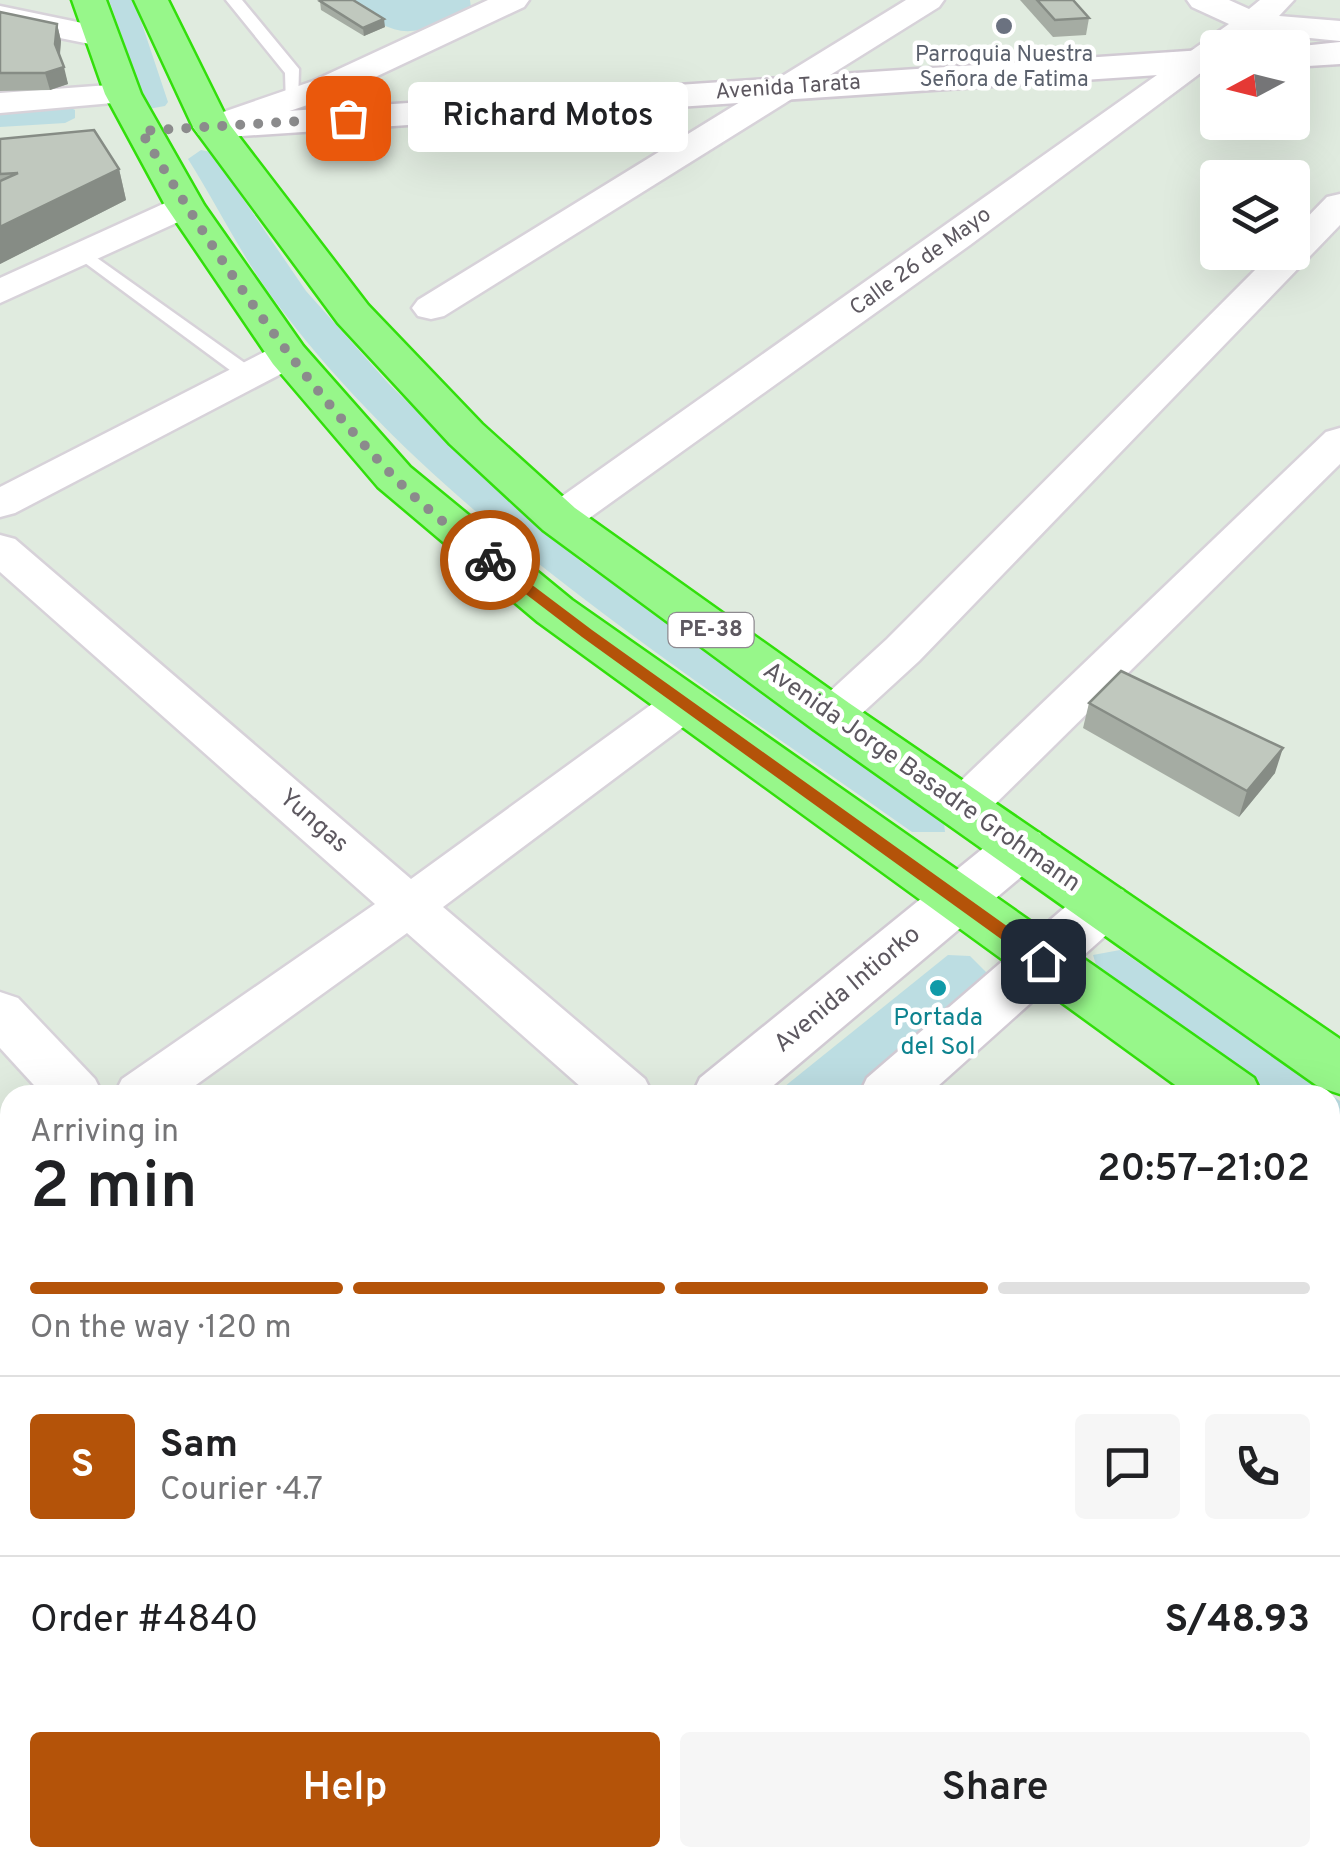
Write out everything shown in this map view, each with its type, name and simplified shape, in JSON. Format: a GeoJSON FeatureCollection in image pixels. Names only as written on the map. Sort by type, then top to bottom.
{"type":"FeatureCollection","features":[{"type":"Feature","properties":{"kind":"highway"},"geometry":{"type":"LineString","coordinates":[[89,0],[123,94],[123,132]]}},
{"type":"Feature","properties":{"kind":"highway","name":"Avenida Jorge Basadre Grohmann"},"geometry":{"type":"LineString","coordinates":[[152,0],[176,60],[212,127],[353,314],[466,434],[560,519],[831,716],[1340,1070]]}},
{"type":"Feature","properties":{"kind":"highway","name":"Avenida Tarata"},"geometry":{"type":"LineString","coordinates":[[123,132],[212,127]]}},
{"type":"Feature","properties":{"kind":"highway","name":"PE-38"},"geometry":{"type":"LineString","coordinates":[[123,132],[185,205],[268,365],[443,521],[556,611],[1220,1085]]}},
{"type":"Feature","properties":{"kind":"street"},"geometry":{"type":"LineString","coordinates":[[431,308],[928,0]]}},
{"type":"Feature","properties":{"kind":"street"},"geometry":{"type":"LineString","coordinates":[[1203,0],[1340,31]]}},
{"type":"Feature","properties":{"kind":"street"},"geometry":{"type":"LineString","coordinates":[[212,127],[292,100],[499,2]]}},
{"type":"Feature","properties":{"kind":"street","name":"Calle 26 de Mayo"},"geometry":{"type":"LineString","coordinates":[[1243,30],[1265,12]]}},
{"type":"Feature","properties":{"kind":"street"},"geometry":{"type":"LineString","coordinates":[[0,16],[100,36]]}},
{"type":"Feature","properties":{"kind":"street"},"geometry":{"type":"LineString","coordinates":[[1310,55],[1340,53]]}},
{"type":"Feature","properties":{"kind":"street","name":"Avenida Tarata"},"geometry":{"type":"LineString","coordinates":[[212,127],[1200,61]]}},
{"type":"Feature","properties":{"kind":"street","name":"Calle 26 de Mayo"},"geometry":{"type":"LineString","coordinates":[[560,519],[1200,65]]}},
{"type":"Feature","properties":{"kind":"street"},"geometry":{"type":"LineString","coordinates":[[0,103],[123,94]]}},
{"type":"Feature","properties":{"kind":"street"},"geometry":{"type":"LineString","coordinates":[[0,292],[185,205]]}},
{"type":"Feature","properties":{"kind":"street"},"geometry":{"type":"LineString","coordinates":[[831,716],[903,650],[1340,205]]}},
{"type":"Feature","properties":{"kind":"street"},"geometry":{"type":"LineString","coordinates":[[0,504],[268,365]]}},
{"type":"Feature","properties":{"kind":"street"},"geometry":{"type":"LineString","coordinates":[[963,807],[1340,441]]}},
{"type":"Feature","properties":{"kind":"street","name":"Yungas"},"geometry":{"type":"LineString","coordinates":[[0,549],[615,1085]]}},
{"type":"Feature","properties":{"kind":"street"},"geometry":{"type":"LineString","coordinates":[[155,1085],[409,906],[686,702]]}},
{"type":"Feature","properties":{"kind":"street","name":"Avenida Intiorko"},"geometry":{"type":"LineString","coordinates":[[733,1085],[1021,847]]}},
{"type":"Feature","properties":{"kind":"street"},"geometry":{"type":"LineString","coordinates":[[900,1085],[1104,906]]}},
{"type":"Feature","properties":{"kind":"street"},"geometry":{"type":"LineString","coordinates":[[0,1013],[67,1085]]}},
{"type":"Feature","properties":{"kind":"lane"},"geometry":{"type":"LineString","coordinates":[[241,2],[294,72],[292,100]]}},
{"type":"Feature","properties":{"kind":"lane"},"geometry":{"type":"LineString","coordinates":[[84,253],[268,365]]}},
{"type":"Feature","properties":{"kind":"shaded area"},"geometry":{"type":"Polygon","coordinates":[[[109,0],[134,0],[168,102],[165,106],[148,109],[109,0]]]}},
{"type":"Feature","properties":{"kind":"shaded area"},"geometry":{"type":"Polygon","coordinates":[[[340,0],[470,0],[471,8],[431,26],[404,31],[377,22],[340,0]]]}},
{"type":"Feature","properties":{"kind":"shaded area"},"geometry":{"type":"Polygon","coordinates":[[[67,106],[75,110],[75,118],[65,123],[0,127],[0,111],[67,106]]]}},
{"type":"Feature","properties":{"kind":"shaded area"},"geometry":{"type":"Polygon","coordinates":[[[201,150],[211,152],[306,291],[389,384],[514,506],[584,564],[943,814],[945,832],[912,832],[744,715],[572,590],[411,453],[339,379],[263,284],[188,159],[201,150]]]}},
{"type":"Feature","properties":{"kind":"shaded area"},"geometry":{"type":"Polygon","coordinates":[[[1120,950],[1317,1085],[1252,1085],[1100,978],[1093,955],[1120,950]]]}},
{"type":"Feature","properties":{"kind":"shaded area"},"geometry":{"type":"Polygon","coordinates":[[[948,955],[970,956],[993,979],[883,1085],[786,1085],[948,955]]]}},
{"type":"Feature","properties":{"kind":"building"},"geometry":{"type":"Polygon","coordinates":[[[353,0],[384,19],[363,28],[320,1],[353,0]]]}},
{"type":"Feature","properties":{"kind":"building"},"geometry":{"type":"Polygon","coordinates":[[[1037,0],[1073,0],[1089,18],[1055,20],[1037,0]]]}},
{"type":"Feature","properties":{"kind":"building"},"geometry":{"type":"Polygon","coordinates":[[[0,12],[57,24],[55,44],[64,67],[45,73],[0,73],[0,12]]]}},
{"type":"Feature","properties":{"kind":"building"},"geometry":{"type":"Polygon","coordinates":[[[94,130],[119,169],[0,227],[0,181],[18,173],[0,174],[0,139],[94,130]]]}},
{"type":"Feature","properties":{"kind":"building"},"geometry":{"type":"Polygon","coordinates":[[[1121,671],[1283,748],[1247,791],[1089,703],[1121,671]]]}},
{"type":"Feature","properties":{"kind":"way so far"},"geometry":{"type":"LineString","coordinates":[[348,118],[141,131],[185,205],[288,355],[394,477],[490,560]]}},
{"type":"Feature","properties":{"kind":"place","name":"Parroquia Nuestra Señora de Fatima"},"geometry":{"type":"Point","coordinates":[1004,26]}},
{"type":"Feature","properties":{"kind":"place","name":"Richard Motos"},"geometry":{"type":"Point","coordinates":[348,118]}},
{"type":"Feature","properties":{"kind":"place","name":"Portada del Sol"},"geometry":{"type":"Point","coordinates":[938,988]}},
{"type":"Feature","properties":{"kind":"route"},"geometry":{"type":"LineString","coordinates":[[490,560],[1043,961]]}}]}
